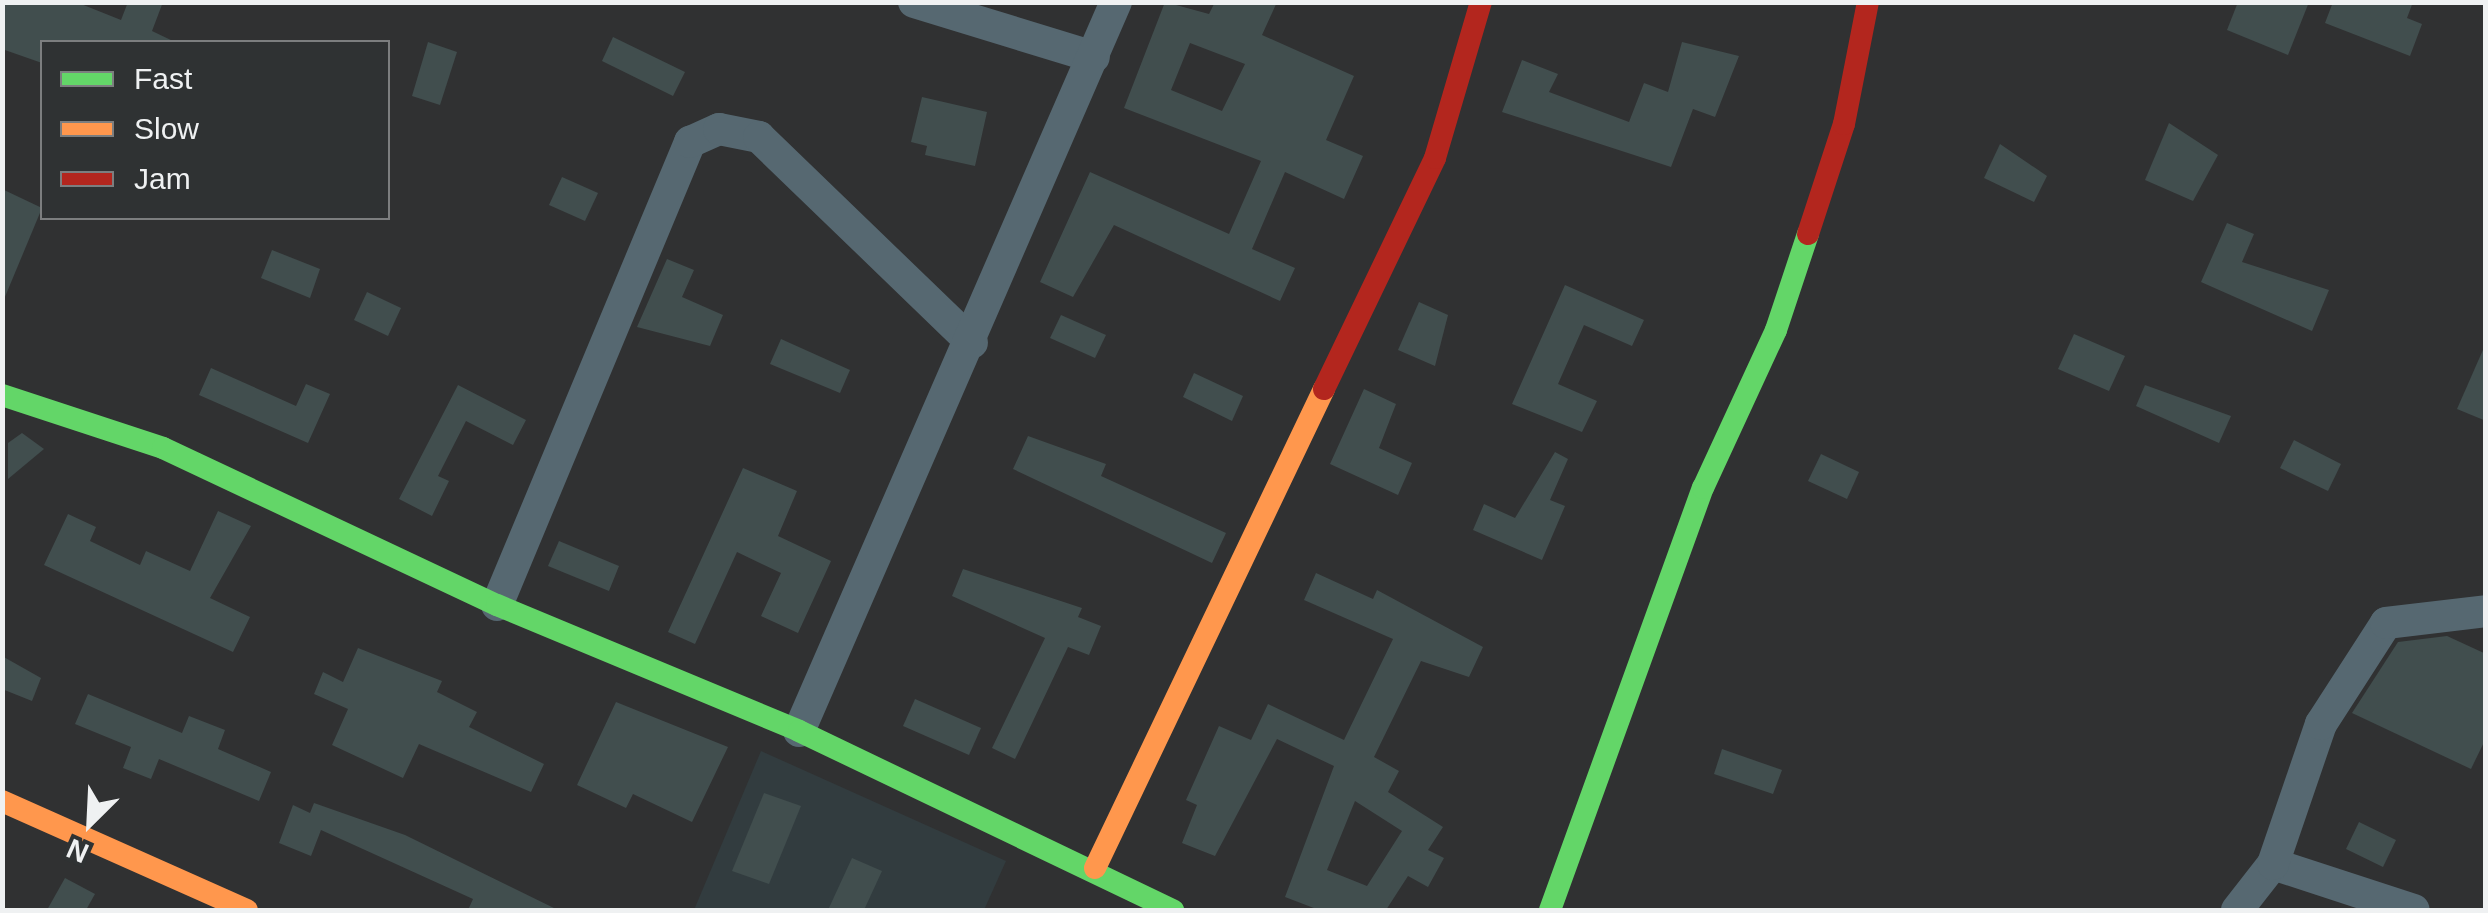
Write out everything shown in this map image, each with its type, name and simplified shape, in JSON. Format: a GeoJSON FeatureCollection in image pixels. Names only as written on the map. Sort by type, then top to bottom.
{"type":"FeatureCollection","features":[{"type":"Feature","properties":{"kind":"street"},"geometry":{"type":"LineString","coordinates":[[914,2],[1094,57]]}},
{"type":"Feature","properties":{"kind":"street"},"geometry":{"type":"LineString","coordinates":[[799,731],[972,343],[1116,2]]}},
{"type":"Feature","properties":{"kind":"street"},"geometry":{"type":"LineString","coordinates":[[1095,868],[1435,158],[1481,2]]}},
{"type":"Feature","properties":{"kind":"street"},"geometry":{"type":"LineString","coordinates":[[1550,910],[1702,488],[1776,330],[1844,124],[1868,2]]}},
{"type":"Feature","properties":{"kind":"street"},"geometry":{"type":"LineString","coordinates":[[497,605],[690,142],[719,129],[759,137],[972,343]]}},
{"type":"Feature","properties":{"kind":"street"},"geometry":{"type":"LineString","coordinates":[[2,395],[162,448],[497,605],[799,731],[1095,868],[1173,910]]}},
{"type":"Feature","properties":{"kind":"street"},"geometry":{"type":"LineString","coordinates":[[2237,910],[2273,864],[2321,724],[2386,623],[2486,611]]}},
{"type":"Feature","properties":{"kind":"street"},"geometry":{"type":"LineString","coordinates":[[2,800],[247,910]]}},
{"type":"Feature","properties":{"kind":"street"},"geometry":{"type":"LineString","coordinates":[[2273,864],[2414,910]]}},
{"type":"Feature","properties":{"kind":"shaded area"},"geometry":{"type":"Polygon","coordinates":[[[761,751],[1006,861],[984,910],[694,910],[761,751]]]}},
{"type":"Feature","properties":{"kind":"building"},"geometry":{"type":"Polygon","coordinates":[[[2,2],[76,2],[121,20],[128,2],[163,2],[152,31],[171,40],[40,40],[40,62],[2,49],[2,2]]]}},
{"type":"Feature","properties":{"kind":"building"},"geometry":{"type":"Polygon","coordinates":[[[1165,2],[1209,14],[1215,2],[1277,2],[1262,35],[1354,76],[1326,140],[1363,156],[1344,199],[1285,172],[1252,249],[1295,268],[1280,301],[1114,225],[1073,297],[1040,282],[1090,172],[1229,234],[1261,161],[1124,108],[1165,2]],[[1190,43],[1171,90],[1222,111],[1245,64],[1190,43]]]}},
{"type":"Feature","properties":{"kind":"building"},"geometry":{"type":"Polygon","coordinates":[[[2238,2],[2309,2],[2288,55],[2227,30],[2238,2]]]}},
{"type":"Feature","properties":{"kind":"building"},"geometry":{"type":"Polygon","coordinates":[[[2333,2],[2413,2],[2407,18],[2422,24],[2410,56],[2325,23],[2333,2]]]}},
{"type":"Feature","properties":{"kind":"building"},"geometry":{"type":"Polygon","coordinates":[[[613,37],[685,72],[673,96],[602,61],[613,37]]]}},
{"type":"Feature","properties":{"kind":"building"},"geometry":{"type":"Polygon","coordinates":[[[428,42],[457,52],[440,105],[412,96],[428,42]]]}},
{"type":"Feature","properties":{"kind":"building"},"geometry":{"type":"Polygon","coordinates":[[[1682,42],[1739,56],[1715,117],[1693,109],[1671,167],[1502,112],[1522,60],[1558,74],[1549,92],[1629,122],[1644,83],[1668,92],[1682,42]]]}},
{"type":"Feature","properties":{"kind":"building"},"geometry":{"type":"Polygon","coordinates":[[[922,97],[987,112],[975,166],[925,155],[927,146],[911,142],[922,97]]]}},
{"type":"Feature","properties":{"kind":"building"},"geometry":{"type":"Polygon","coordinates":[[[2169,123],[2218,155],[2193,201],[2145,180],[2169,123]]]}},
{"type":"Feature","properties":{"kind":"building"},"geometry":{"type":"Polygon","coordinates":[[[2000,144],[2047,176],[2034,202],[1984,178],[2000,144]]]}},
{"type":"Feature","properties":{"kind":"building"},"geometry":{"type":"Polygon","coordinates":[[[562,177],[598,193],[585,221],[549,205],[562,177]]]}},
{"type":"Feature","properties":{"kind":"building"},"geometry":{"type":"Polygon","coordinates":[[[2,189],[40,207],[40,213],[2,304],[2,189]]]}},
{"type":"Feature","properties":{"kind":"building"},"geometry":{"type":"Polygon","coordinates":[[[2227,223],[2254,234],[2242,262],[2329,290],[2312,331],[2201,282],[2227,223]]]}},
{"type":"Feature","properties":{"kind":"building"},"geometry":{"type":"Polygon","coordinates":[[[272,250],[320,269],[310,298],[261,278],[272,250]]]}},
{"type":"Feature","properties":{"kind":"building"},"geometry":{"type":"Polygon","coordinates":[[[667,259],[694,270],[682,297],[723,315],[710,346],[637,327],[667,259]]]}},
{"type":"Feature","properties":{"kind":"building"},"geometry":{"type":"Polygon","coordinates":[[[1565,285],[1644,320],[1632,346],[1584,325],[1558,384],[1597,401],[1582,432],[1512,404],[1565,285]]]}},
{"type":"Feature","properties":{"kind":"building"},"geometry":{"type":"Polygon","coordinates":[[[367,292],[401,308],[388,336],[354,320],[367,292]]]}},
{"type":"Feature","properties":{"kind":"building"},"geometry":{"type":"Polygon","coordinates":[[[1419,302],[1448,315],[1435,366],[1398,350],[1419,302]]]}},
{"type":"Feature","properties":{"kind":"building"},"geometry":{"type":"Polygon","coordinates":[[[1061,315],[1106,335],[1095,358],[1050,338],[1061,315]]]}},
{"type":"Feature","properties":{"kind":"building"},"geometry":{"type":"Polygon","coordinates":[[[2074,334],[2125,356],[2109,391],[2058,369],[2074,334]]]}},
{"type":"Feature","properties":{"kind":"building"},"geometry":{"type":"Polygon","coordinates":[[[781,339],[850,370],[840,393],[770,364],[781,339]]]}},
{"type":"Feature","properties":{"kind":"building"},"geometry":{"type":"Polygon","coordinates":[[[2486,343],[2486,421],[2457,409],[2486,343]]]}},
{"type":"Feature","properties":{"kind":"building"},"geometry":{"type":"Polygon","coordinates":[[[211,368],[296,406],[306,384],[330,394],[308,443],[199,395],[211,368]]]}},
{"type":"Feature","properties":{"kind":"building"},"geometry":{"type":"Polygon","coordinates":[[[1194,373],[1243,396],[1232,421],[1183,397],[1194,373]]]}},
{"type":"Feature","properties":{"kind":"building"},"geometry":{"type":"Polygon","coordinates":[[[458,385],[526,420],[513,445],[466,421],[438,476],[449,481],[432,516],[399,499],[458,385]]]}},
{"type":"Feature","properties":{"kind":"building"},"geometry":{"type":"Polygon","coordinates":[[[2145,385],[2231,416],[2219,443],[2136,406],[2145,385]]]}},
{"type":"Feature","properties":{"kind":"building"},"geometry":{"type":"Polygon","coordinates":[[[1364,389],[1396,404],[1379,448],[1412,463],[1398,495],[1330,464],[1364,389]]]}},
{"type":"Feature","properties":{"kind":"building"},"geometry":{"type":"Polygon","coordinates":[[[22,433],[44,449],[8,479],[8,443],[22,433]]]}},
{"type":"Feature","properties":{"kind":"building"},"geometry":{"type":"Polygon","coordinates":[[[1028,436],[1106,464],[1101,476],[1226,533],[1212,563],[1013,469],[1028,436]]]}},
{"type":"Feature","properties":{"kind":"building"},"geometry":{"type":"Polygon","coordinates":[[[2294,440],[2341,464],[2328,491],[2280,468],[2294,440]]]}},
{"type":"Feature","properties":{"kind":"building"},"geometry":{"type":"Polygon","coordinates":[[[1555,452],[1568,459],[1550,500],[1565,506],[1542,560],[1473,530],[1484,504],[1515,518],[1555,452]]]}},
{"type":"Feature","properties":{"kind":"building"},"geometry":{"type":"Polygon","coordinates":[[[1821,454],[1859,472],[1847,499],[1808,481],[1821,454]]]}},
{"type":"Feature","properties":{"kind":"building"},"geometry":{"type":"Polygon","coordinates":[[[743,468],[797,491],[778,536],[831,561],[798,633],[761,616],[781,573],[737,552],[695,644],[668,632],[743,468]]]}},
{"type":"Feature","properties":{"kind":"building"},"geometry":{"type":"Polygon","coordinates":[[[218,511],[251,526],[210,598],[250,617],[233,652],[44,565],[68,514],[96,527],[90,541],[140,565],[146,551],[190,571],[218,511]]]}},
{"type":"Feature","properties":{"kind":"building"},"geometry":{"type":"Polygon","coordinates":[[[559,541],[619,566],[609,591],[548,566],[559,541]]]}},
{"type":"Feature","properties":{"kind":"building"},"geometry":{"type":"Polygon","coordinates":[[[963,569],[1082,608],[1078,617],[1101,626],[1089,655],[1068,647],[1015,759],[992,748],[1045,638],[952,596],[963,569]]]}},
{"type":"Feature","properties":{"kind":"building"},"geometry":{"type":"Polygon","coordinates":[[[1316,573],[1373,599],[1377,590],[1483,647],[1469,677],[1421,661],[1374,757],[1399,771],[1388,792],[1443,827],[1428,850],[1444,858],[1428,887],[1408,876],[1386,910],[1319,910],[1285,897],[1334,766],[1277,739],[1215,856],[1182,843],[1197,805],[1186,800],[1219,726],[1251,740],[1268,704],[1344,740],[1393,639],[1304,600],[1316,573]],[[1355,801],[1327,870],[1367,886],[1402,831],[1355,801]]]}},
{"type":"Feature","properties":{"kind":"building"},"geometry":{"type":"Polygon","coordinates":[[[2447,636],[2486,654],[2486,738],[2471,769],[2352,713],[2398,642],[2447,636]]]}},
{"type":"Feature","properties":{"kind":"building"},"geometry":{"type":"Polygon","coordinates":[[[358,648],[442,681],[437,692],[477,712],[469,727],[544,764],[531,792],[419,744],[403,778],[332,745],[348,709],[314,694],[323,672],[343,682],[358,648]]]}},
{"type":"Feature","properties":{"kind":"building"},"geometry":{"type":"Polygon","coordinates":[[[2,656],[41,678],[32,701],[2,689],[2,656]]]}},
{"type":"Feature","properties":{"kind":"building"},"geometry":{"type":"Polygon","coordinates":[[[88,694],[182,733],[189,716],[225,730],[218,749],[271,772],[259,801],[159,759],[151,779],[123,768],[131,747],[75,724],[88,694]]]}},
{"type":"Feature","properties":{"kind":"building"},"geometry":{"type":"Polygon","coordinates":[[[915,699],[981,728],[969,755],[903,726],[915,699]]]}},
{"type":"Feature","properties":{"kind":"building"},"geometry":{"type":"Polygon","coordinates":[[[616,702],[728,747],[692,822],[633,794],[626,808],[577,785],[616,702]]]}},
{"type":"Feature","properties":{"kind":"building"},"geometry":{"type":"Polygon","coordinates":[[[1722,749],[1782,770],[1773,794],[1714,774],[1722,749]]]}},
{"type":"Feature","properties":{"kind":"building"},"geometry":{"type":"Polygon","coordinates":[[[764,793],[801,806],[769,884],[732,871],[764,793]]]}},
{"type":"Feature","properties":{"kind":"building"},"geometry":{"type":"Polygon","coordinates":[[[314,803],[405,835],[558,910],[468,910],[473,899],[321,830],[311,856],[279,843],[293,805],[310,813],[314,803]]]}},
{"type":"Feature","properties":{"kind":"building"},"geometry":{"type":"Polygon","coordinates":[[[2359,822],[2396,840],[2383,867],[2346,849],[2359,822]]]}},
{"type":"Feature","properties":{"kind":"building"},"geometry":{"type":"Polygon","coordinates":[[[852,858],[882,871],[864,910],[828,910],[852,858]]]}},
{"type":"Feature","properties":{"kind":"building"},"geometry":{"type":"Polygon","coordinates":[[[65,878],[95,894],[86,910],[47,910],[65,878]]]}},
{"type":"Feature","properties":{"kind":"traffic: fast"},"geometry":{"type":"LineString","coordinates":[[1550,910],[1703,488],[1776,330],[1808,234]]}},
{"type":"Feature","properties":{"kind":"traffic: fast"},"geometry":{"type":"LineString","coordinates":[[2,395],[163,448],[497,605],[799,731],[1173,910]]}},
{"type":"Feature","properties":{"kind":"traffic: slow"},"geometry":{"type":"LineString","coordinates":[[1095,868],[1324,389]]}},
{"type":"Feature","properties":{"kind":"traffic: slow"},"geometry":{"type":"LineString","coordinates":[[2,801],[247,910]]}},
{"type":"Feature","properties":{"kind":"traffic: jam"},"geometry":{"type":"LineString","coordinates":[[1324,389],[1435,158],[1481,2]]}},
{"type":"Feature","properties":{"kind":"traffic: jam"},"geometry":{"type":"LineString","coordinates":[[1808,234],[1844,124],[1868,2]]}}]}
